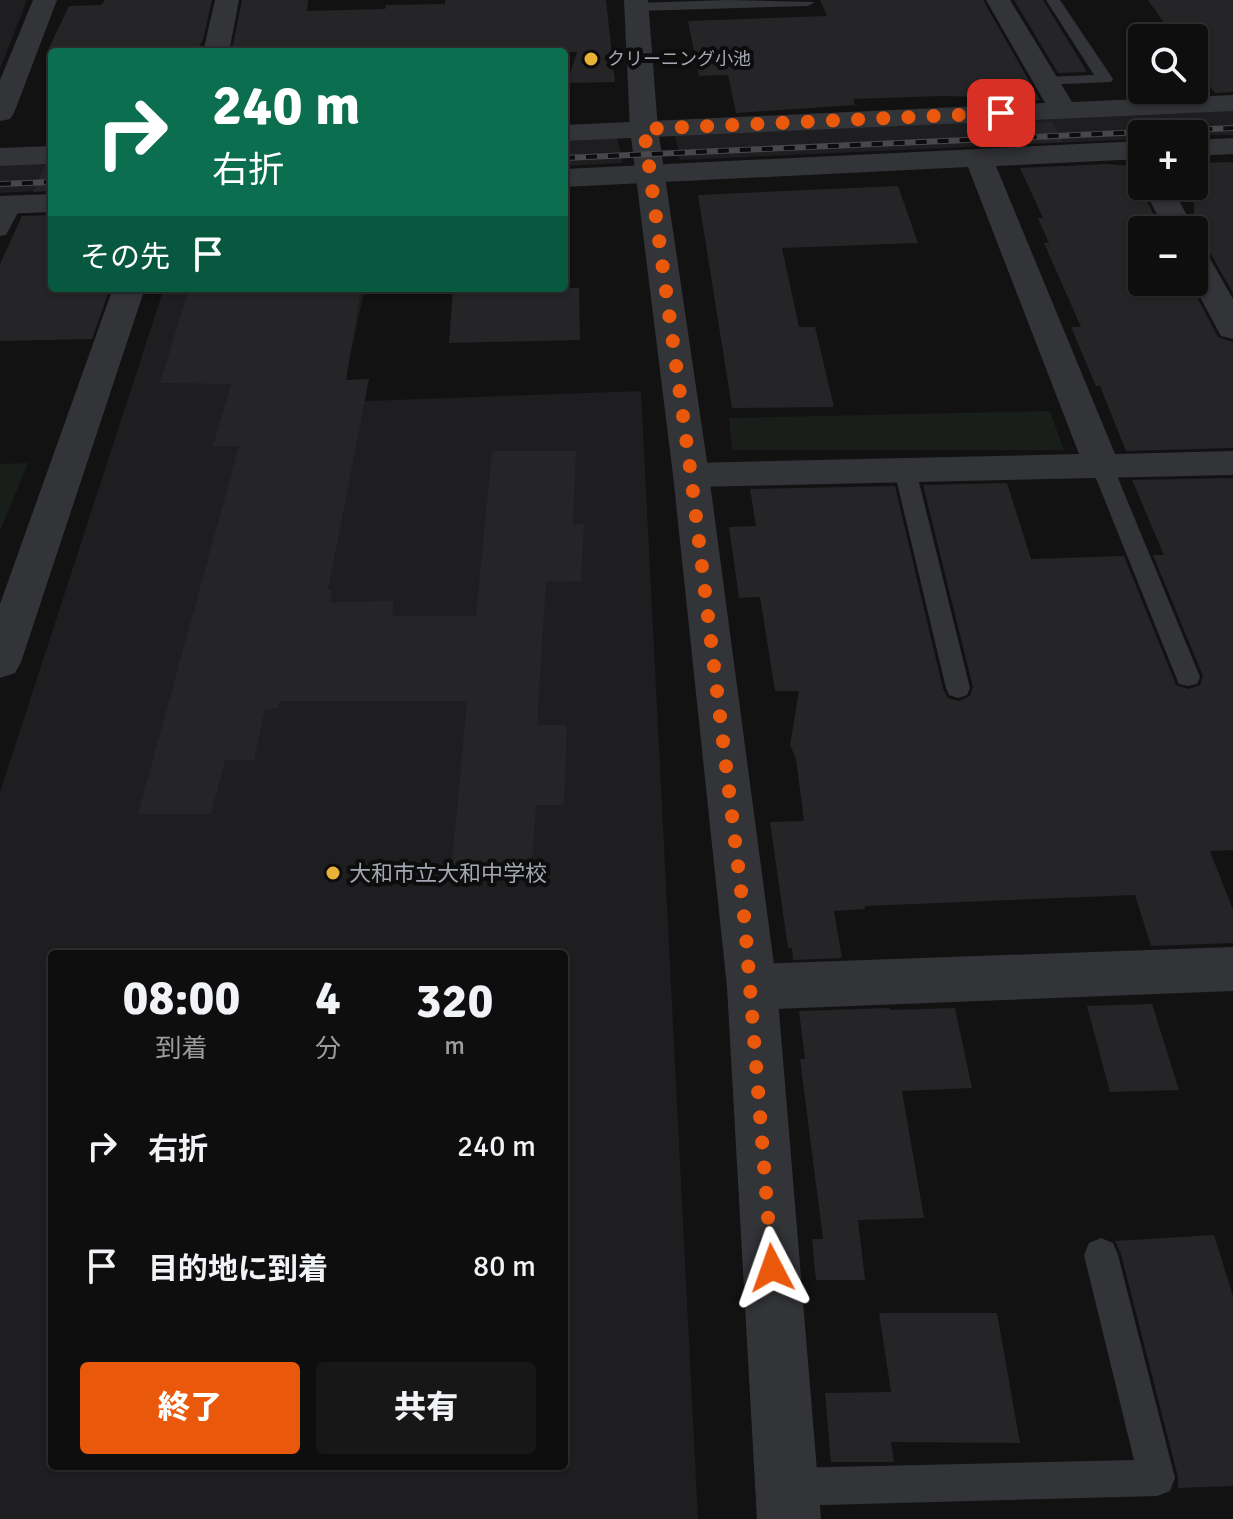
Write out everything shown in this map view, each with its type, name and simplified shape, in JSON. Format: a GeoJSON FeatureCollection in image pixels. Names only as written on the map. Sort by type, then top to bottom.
{"type":"FeatureCollection","features":[{"type":"Feature","properties":{"kind":"street"},"geometry":{"type":"LineString","coordinates":[[0,113],[45,0]]}},
{"type":"Feature","properties":{"kind":"street"},"geometry":{"type":"LineString","coordinates":[[217,48],[227,0]]}},
{"type":"Feature","properties":{"kind":"street"},"geometry":{"type":"LineString","coordinates":[[998,0],[1063,110]]}},
{"type":"Feature","properties":{"kind":"street"},"geometry":{"type":"LineString","coordinates":[[636,4],[644,129],[691,475],[752,987],[788,1503]]}},
{"type":"Feature","properties":{"kind":"street"},"geometry":{"type":"LineString","coordinates":[[568,133],[1233,103]]}},
{"type":"Feature","properties":{"kind":"street"},"geometry":{"type":"LineString","coordinates":[[1208,147],[1233,146]]}},
{"type":"Feature","properties":{"kind":"street"},"geometry":{"type":"LineString","coordinates":[[568,178],[978,157],[1128,154]]}},
{"type":"Feature","properties":{"kind":"street"},"geometry":{"type":"LineString","coordinates":[[0,157],[48,155]]}},
{"type":"Feature","properties":{"kind":"street"},"geometry":{"type":"LineString","coordinates":[[978,157],[1102,466]]}},
{"type":"Feature","properties":{"kind":"street"},"geometry":{"type":"LineString","coordinates":[[4,214],[48,204]]}},
{"type":"Feature","properties":{"kind":"street"},"geometry":{"type":"LineString","coordinates":[[1208,279],[1229,312]]}},
{"type":"Feature","properties":{"kind":"street"},"geometry":{"type":"LineString","coordinates":[[0,662],[128,292]]}},
{"type":"Feature","properties":{"kind":"street"},"geometry":{"type":"LineString","coordinates":[[691,475],[1233,463]]}},
{"type":"Feature","properties":{"kind":"street"},"geometry":{"type":"LineString","coordinates":[[752,987],[1233,969]]}},
{"type":"Feature","properties":{"kind":"lane"},"geometry":{"type":"LineString","coordinates":[[1046,82],[1105,79],[1053,0]]}},
{"type":"Feature","properties":{"kind":"lane"},"geometry":{"type":"LineString","coordinates":[[636,4],[808,2]]}},
{"type":"Feature","properties":{"kind":"lane"},"geometry":{"type":"LineString","coordinates":[[1102,466],[1188,677]]}},
{"type":"Feature","properties":{"kind":"lane"},"geometry":{"type":"LineString","coordinates":[[905,470],[958,688]]}},
{"type":"Feature","properties":{"kind":"lane"},"geometry":{"type":"LineString","coordinates":[[788,1503],[1157,1478],[1101,1255]]}},
{"type":"Feature","properties":{"kind":"shaded area"},"geometry":{"type":"Polygon","coordinates":[[[0,0],[27,0],[0,69],[0,0]]]}},
{"type":"Feature","properties":{"kind":"shaded area"},"geometry":{"type":"Polygon","coordinates":[[[1233,109],[1233,135],[1208,135],[1208,120],[1128,120],[1128,140],[680,160],[675,135],[1233,109]]]}},
{"type":"Feature","properties":{"kind":"shaded area"},"geometry":{"type":"Polygon","coordinates":[[[617,137],[623,163],[568,166],[568,140],[617,137]]]}},
{"type":"Feature","properties":{"kind":"shaded area"},"geometry":{"type":"Polygon","coordinates":[[[48,164],[48,190],[0,193],[0,166],[48,164]]]}},
{"type":"Feature","properties":{"kind":"shaded area","name":"大和市立大和中学校"},"geometry":{"type":"Polygon","coordinates":[[[163,292],[364,292],[340,402],[641,391],[698,1519],[0,1519],[0,792],[163,292]]]}},
{"type":"Feature","properties":{"kind":"shaded area"},"geometry":{"type":"Polygon","coordinates":[[[1050,411],[1064,450],[732,450],[729,418],[1050,411]]]}},
{"type":"Feature","properties":{"kind":"shaded area"},"geometry":{"type":"Polygon","coordinates":[[[28,463],[0,531],[0,464],[28,463]]]}},
{"type":"Feature","properties":{"kind":"building"},"geometry":{"type":"Polygon","coordinates":[[[105,0],[212,0],[198,48],[49,48],[69,6],[101,5],[105,0]]]}},
{"type":"Feature","properties":{"kind":"building"},"geometry":{"type":"Polygon","coordinates":[[[242,0],[308,0],[307,11],[385,9],[386,5],[445,4],[445,0],[606,0],[615,82],[568,83],[577,52],[568,52],[568,48],[232,48],[242,0]]]}},
{"type":"Feature","properties":{"kind":"building"},"geometry":{"type":"Polygon","coordinates":[[[820,0],[983,0],[1040,100],[990,103],[987,97],[942,96],[853,99],[855,105],[736,113],[728,75],[699,76],[688,21],[827,16],[820,0]]]}},
{"type":"Feature","properties":{"kind":"building"},"geometry":{"type":"Polygon","coordinates":[[[1014,0],[1043,0],[1087,72],[1058,73],[1014,0]]]}},
{"type":"Feature","properties":{"kind":"building"},"geometry":{"type":"Polygon","coordinates":[[[1148,0],[1233,0],[1233,92],[1215,93],[1208,83],[1208,24],[1165,24],[1148,0]]]}},
{"type":"Feature","properties":{"kind":"building"},"geometry":{"type":"Polygon","coordinates":[[[1052,122],[1063,142],[1009,144],[1000,124],[1052,122]]]}},
{"type":"Feature","properties":{"kind":"building"},"geometry":{"type":"Polygon","coordinates":[[[1233,162],[1233,293],[1208,249],[1208,216],[1194,216],[1194,200],[1208,200],[1208,163],[1233,162]]]}},
{"type":"Feature","properties":{"kind":"building"},"geometry":{"type":"Polygon","coordinates":[[[1128,166],[1128,200],[1146,200],[1155,216],[1128,216],[1128,296],[1196,296],[1218,337],[1233,342],[1233,448],[1126,451],[1100,386],[1096,386],[1071,327],[1081,327],[1044,243],[1049,243],[1038,218],[1043,218],[1020,168],[1128,166]]]}},
{"type":"Feature","properties":{"kind":"building"},"geometry":{"type":"Polygon","coordinates":[[[44,167],[48,167],[48,191],[33,192],[44,167]]]}},
{"type":"Feature","properties":{"kind":"building"},"geometry":{"type":"Polygon","coordinates":[[[898,186],[918,243],[782,248],[799,327],[815,327],[834,407],[732,408],[698,195],[898,186]]]}},
{"type":"Feature","properties":{"kind":"building"},"geometry":{"type":"Polygon","coordinates":[[[48,215],[48,292],[109,292],[92,339],[0,341],[0,264],[22,216],[48,215]]]}},
{"type":"Feature","properties":{"kind":"building"},"geometry":{"type":"Polygon","coordinates":[[[568,288],[579,288],[580,340],[449,343],[453,292],[568,292],[568,288]]]}},
{"type":"Feature","properties":{"kind":"building"},"geometry":{"type":"Polygon","coordinates":[[[188,292],[360,292],[346,380],[369,379],[328,590],[332,590],[330,602],[394,601],[392,616],[476,616],[492,451],[576,451],[573,524],[584,524],[581,581],[546,582],[537,725],[567,725],[564,805],[536,805],[532,864],[452,863],[467,701],[280,701],[278,708],[265,709],[254,760],[225,760],[211,814],[138,814],[239,446],[213,446],[231,384],[160,383],[188,292]]]}},
{"type":"Feature","properties":{"kind":"building"},"geometry":{"type":"Polygon","coordinates":[[[1233,478],[1233,850],[1210,851],[1233,910],[1233,943],[1151,946],[1135,895],[865,906],[865,909],[834,911],[842,958],[793,960],[792,948],[788,948],[770,822],[804,821],[796,759],[790,745],[799,691],[775,691],[760,597],[739,598],[729,527],[756,526],[750,489],[895,486],[943,689],[948,698],[959,701],[970,696],[973,687],[923,485],[1007,483],[1031,559],[1124,556],[1176,685],[1189,689],[1200,685],[1203,676],[1153,555],[1164,555],[1132,480],[1233,478]]]}},
{"type":"Feature","properties":{"kind":"building"},"geometry":{"type":"Polygon","coordinates":[[[1152,1004],[1179,1090],[1110,1092],[1087,1006],[1152,1004]]]}},
{"type":"Feature","properties":{"kind":"building"},"geometry":{"type":"Polygon","coordinates":[[[955,1008],[972,1088],[902,1091],[924,1218],[858,1220],[865,1280],[816,1280],[812,1239],[823,1239],[800,1059],[805,1059],[799,1011],[955,1008]]]}},
{"type":"Feature","properties":{"kind":"building"},"geometry":{"type":"Polygon","coordinates":[[[1214,1235],[1233,1296],[1233,1486],[1178,1488],[1178,1477],[1121,1254],[1115,1241],[1214,1235]]]}},
{"type":"Feature","properties":{"kind":"building"},"geometry":{"type":"Polygon","coordinates":[[[879,1313],[997,1313],[1020,1443],[891,1442],[894,1462],[831,1462],[825,1393],[891,1392],[879,1313]]]}},
{"type":"Feature","properties":{"kind":"railway"},"geometry":{"type":"LineString","coordinates":[[568,158],[1233,128]]}},
{"type":"Feature","properties":{"kind":"railway"},"geometry":{"type":"LineString","coordinates":[[0,184],[48,182]]}},
{"type":"Feature","properties":{"kind":"place","name":"クリーニング小池"},"geometry":{"type":"Point","coordinates":[591,59]}},
{"type":"Feature","properties":{"kind":"place","name":"大和市立大和中学校"},"geometry":{"type":"Point","coordinates":[333,873]}},
{"type":"Feature","properties":{"kind":"route"},"geometry":{"type":"LineString","coordinates":[[772,1268],[745,924],[691,475],[644,129],[1001,113]]}}]}
